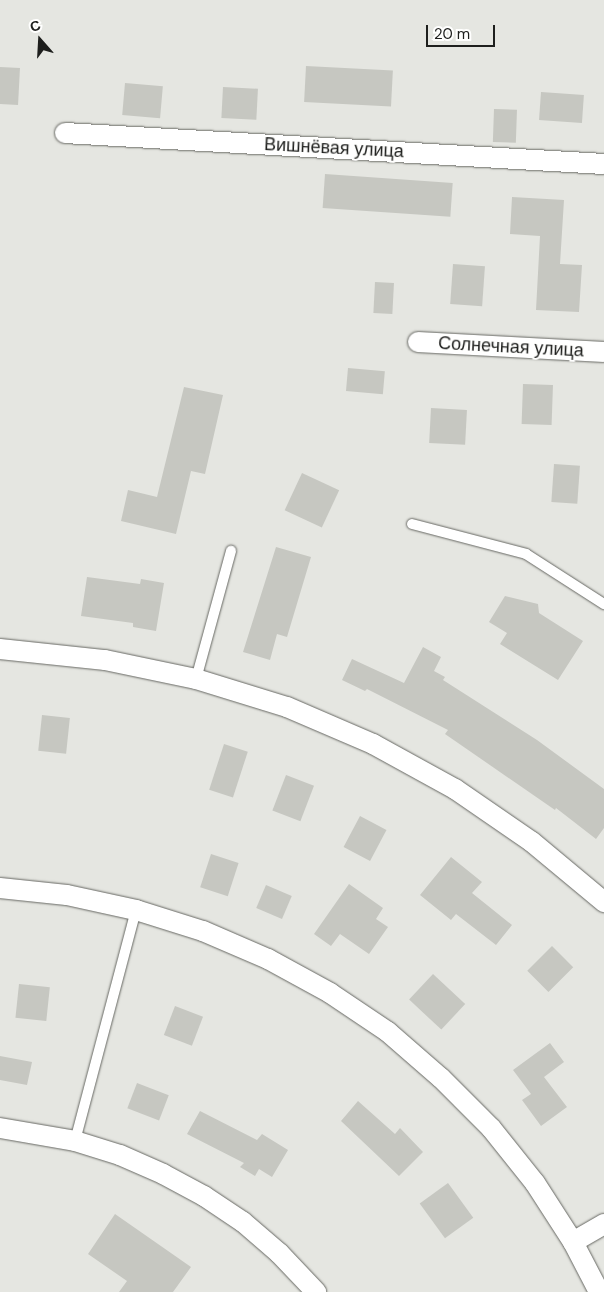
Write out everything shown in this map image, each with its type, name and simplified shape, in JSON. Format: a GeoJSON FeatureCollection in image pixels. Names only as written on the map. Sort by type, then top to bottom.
{"type":"FeatureCollection","features":[{"type":"Feature","properties":{"kind":"street","name":"Вишнёвая улица"},"geometry":{"type":"LineString","coordinates":[[65,133],[604,164]]}},
{"type":"Feature","properties":{"kind":"street","name":"Солнечная улица"},"geometry":{"type":"LineString","coordinates":[[418,342],[604,352]]}},
{"type":"Feature","properties":{"kind":"street"},"geometry":{"type":"LineString","coordinates":[[0,649],[105,660],[196,679],[287,708],[373,744],[455,789],[532,842],[604,902]]}},
{"type":"Feature","properties":{"kind":"street"},"geometry":{"type":"LineString","coordinates":[[0,888],[67,896],[136,910],[203,931],[268,959],[330,993],[388,1032],[442,1078],[490,1128],[535,1183],[573,1242],[599,1292]]}},
{"type":"Feature","properties":{"kind":"street"},"geometry":{"type":"LineString","coordinates":[[0,1128],[75,1141],[120,1155],[163,1174],[204,1196],[243,1222],[279,1253],[316,1292]]}},
{"type":"Feature","properties":{"kind":"street"},"geometry":{"type":"LineString","coordinates":[[573,1242],[604,1224]]}},
{"type":"Feature","properties":{"kind":"lane"},"geometry":{"type":"LineString","coordinates":[[412,524],[526,554],[604,604]]}},
{"type":"Feature","properties":{"kind":"lane"},"geometry":{"type":"LineString","coordinates":[[196,679],[231,551]]}},
{"type":"Feature","properties":{"kind":"lane"},"geometry":{"type":"LineString","coordinates":[[75,1141],[136,910]]}},
{"type":"Feature","properties":{"kind":"building"},"geometry":{"type":"Polygon","coordinates":[[[306,66],[393,71],[391,107],[304,102],[306,66]]]}},
{"type":"Feature","properties":{"kind":"building"},"geometry":{"type":"Polygon","coordinates":[[[0,67],[20,68],[18,105],[0,104],[0,67]]]}},
{"type":"Feature","properties":{"kind":"building"},"geometry":{"type":"Polygon","coordinates":[[[125,83],[163,86],[160,118],[122,115],[125,83]]]}},
{"type":"Feature","properties":{"kind":"building"},"geometry":{"type":"Polygon","coordinates":[[[223,87],[258,89],[256,120],[221,118],[223,87]]]}},
{"type":"Feature","properties":{"kind":"building"},"geometry":{"type":"Polygon","coordinates":[[[541,92],[584,95],[582,123],[539,120],[541,92]]]}},
{"type":"Feature","properties":{"kind":"building"},"geometry":{"type":"Polygon","coordinates":[[[494,109],[517,110],[516,143],[493,142],[494,109]]]}},
{"type":"Feature","properties":{"kind":"building"},"geometry":{"type":"Polygon","coordinates":[[[325,174],[453,183],[450,217],[323,208],[325,174]]]}},
{"type":"Feature","properties":{"kind":"building"},"geometry":{"type":"Polygon","coordinates":[[[512,197],[564,200],[560,264],[582,265],[579,312],[536,310],[540,236],[510,234],[512,197]]]}},
{"type":"Feature","properties":{"kind":"building"},"geometry":{"type":"Polygon","coordinates":[[[453,264],[485,266],[482,306],[450,304],[453,264]]]}},
{"type":"Feature","properties":{"kind":"building"},"geometry":{"type":"Polygon","coordinates":[[[375,282],[394,283],[392,314],[373,313],[375,282]]]}},
{"type":"Feature","properties":{"kind":"building"},"geometry":{"type":"Polygon","coordinates":[[[348,368],[385,371],[383,394],[346,391],[348,368]]]}},
{"type":"Feature","properties":{"kind":"building"},"geometry":{"type":"Polygon","coordinates":[[[523,384],[553,385],[552,425],[522,424],[523,384]]]}},
{"type":"Feature","properties":{"kind":"building"},"geometry":{"type":"Polygon","coordinates":[[[184,387],[223,395],[205,474],[191,471],[176,534],[121,521],[128,490],[157,497],[184,387]]]}},
{"type":"Feature","properties":{"kind":"building"},"geometry":{"type":"Polygon","coordinates":[[[431,408],[467,410],[465,445],[429,443],[431,408]]]}},
{"type":"Feature","properties":{"kind":"building"},"geometry":{"type":"Polygon","coordinates":[[[554,464],[580,466],[577,504],[551,502],[554,464]]]}},
{"type":"Feature","properties":{"kind":"building"},"geometry":{"type":"Polygon","coordinates":[[[302,473],[339,490],[322,527],[285,510],[302,473]]]}},
{"type":"Feature","properties":{"kind":"building"},"geometry":{"type":"Polygon","coordinates":[[[276,547],[311,557],[287,637],[277,634],[270,660],[243,652],[276,547]]]}},
{"type":"Feature","properties":{"kind":"building"},"geometry":{"type":"Polygon","coordinates":[[[87,577],[140,584],[141,579],[164,583],[156,631],[133,627],[133,623],[81,616],[87,577]]]}},
{"type":"Feature","properties":{"kind":"building"},"geometry":{"type":"Polygon","coordinates":[[[505,596],[538,604],[539,613],[583,641],[558,680],[500,644],[507,633],[489,622],[505,596]]]}},
{"type":"Feature","properties":{"kind":"building"},"geometry":{"type":"Polygon","coordinates":[[[423,647],[441,657],[434,671],[445,677],[443,680],[537,740],[604,789],[604,828],[596,839],[556,808],[555,810],[445,734],[448,730],[367,689],[365,691],[342,680],[352,659],[404,683],[423,647]]]}},
{"type":"Feature","properties":{"kind":"building"},"geometry":{"type":"Polygon","coordinates":[[[42,715],[70,718],[66,754],[38,751],[42,715]]]}},
{"type":"Feature","properties":{"kind":"building"},"geometry":{"type":"Polygon","coordinates":[[[224,744],[248,752],[233,797],[209,790],[224,744]]]}},
{"type":"Feature","properties":{"kind":"building"},"geometry":{"type":"Polygon","coordinates":[[[286,775],[314,786],[300,821],[272,810],[286,775]]]}},
{"type":"Feature","properties":{"kind":"building"},"geometry":{"type":"Polygon","coordinates":[[[360,816],[386,830],[370,861],[344,847],[360,816]]]}},
{"type":"Feature","properties":{"kind":"building"},"geometry":{"type":"Polygon","coordinates":[[[211,854],[239,863],[228,896],[200,887],[211,854]]]}},
{"type":"Feature","properties":{"kind":"building"},"geometry":{"type":"Polygon","coordinates":[[[451,857],[482,882],[472,893],[512,925],[496,945],[456,914],[451,920],[420,895],[451,857]]]}},
{"type":"Feature","properties":{"kind":"building"},"geometry":{"type":"Polygon","coordinates":[[[349,884],[383,908],[376,919],[388,927],[369,954],[340,934],[331,946],[314,934],[349,884]]]}},
{"type":"Feature","properties":{"kind":"building"},"geometry":{"type":"Polygon","coordinates":[[[266,885],[292,896],[282,919],[256,908],[266,885]]]}},
{"type":"Feature","properties":{"kind":"building"},"geometry":{"type":"Polygon","coordinates":[[[552,946],[573,967],[548,992],[527,971],[552,946]]]}},
{"type":"Feature","properties":{"kind":"building"},"geometry":{"type":"Polygon","coordinates":[[[433,974],[465,1004],[441,1030],[409,1000],[433,974]]]}},
{"type":"Feature","properties":{"kind":"building"},"geometry":{"type":"Polygon","coordinates":[[[19,984],[50,987],[46,1021],[15,1018],[19,984]]]}},
{"type":"Feature","properties":{"kind":"building"},"geometry":{"type":"Polygon","coordinates":[[[175,1006],[203,1017],[192,1046],[164,1035],[175,1006]]]}},
{"type":"Feature","properties":{"kind":"building"},"geometry":{"type":"Polygon","coordinates":[[[550,1043],[564,1062],[544,1077],[567,1107],[541,1126],[522,1100],[531,1094],[513,1070],[550,1043]]]}},
{"type":"Feature","properties":{"kind":"building"},"geometry":{"type":"Polygon","coordinates":[[[0,1056],[32,1062],[27,1085],[0,1080],[0,1056]]]}},
{"type":"Feature","properties":{"kind":"building"},"geometry":{"type":"Polygon","coordinates":[[[137,1083],[169,1095],[159,1120],[127,1108],[137,1083]]]}},
{"type":"Feature","properties":{"kind":"building"},"geometry":{"type":"Polygon","coordinates":[[[358,1101],[395,1134],[400,1128],[423,1152],[399,1176],[341,1121],[358,1101]]]}},
{"type":"Feature","properties":{"kind":"building"},"geometry":{"type":"Polygon","coordinates":[[[200,1111],[257,1140],[262,1134],[288,1150],[272,1177],[259,1169],[255,1176],[240,1167],[244,1163],[187,1134],[200,1111]]]}},
{"type":"Feature","properties":{"kind":"building"},"geometry":{"type":"Polygon","coordinates":[[[448,1183],[473,1218],[445,1238],[420,1204],[448,1183]]]}},
{"type":"Feature","properties":{"kind":"building"},"geometry":{"type":"Polygon","coordinates":[[[115,1214],[191,1267],[173,1292],[119,1292],[127,1281],[88,1254],[115,1214]]]}}]}
